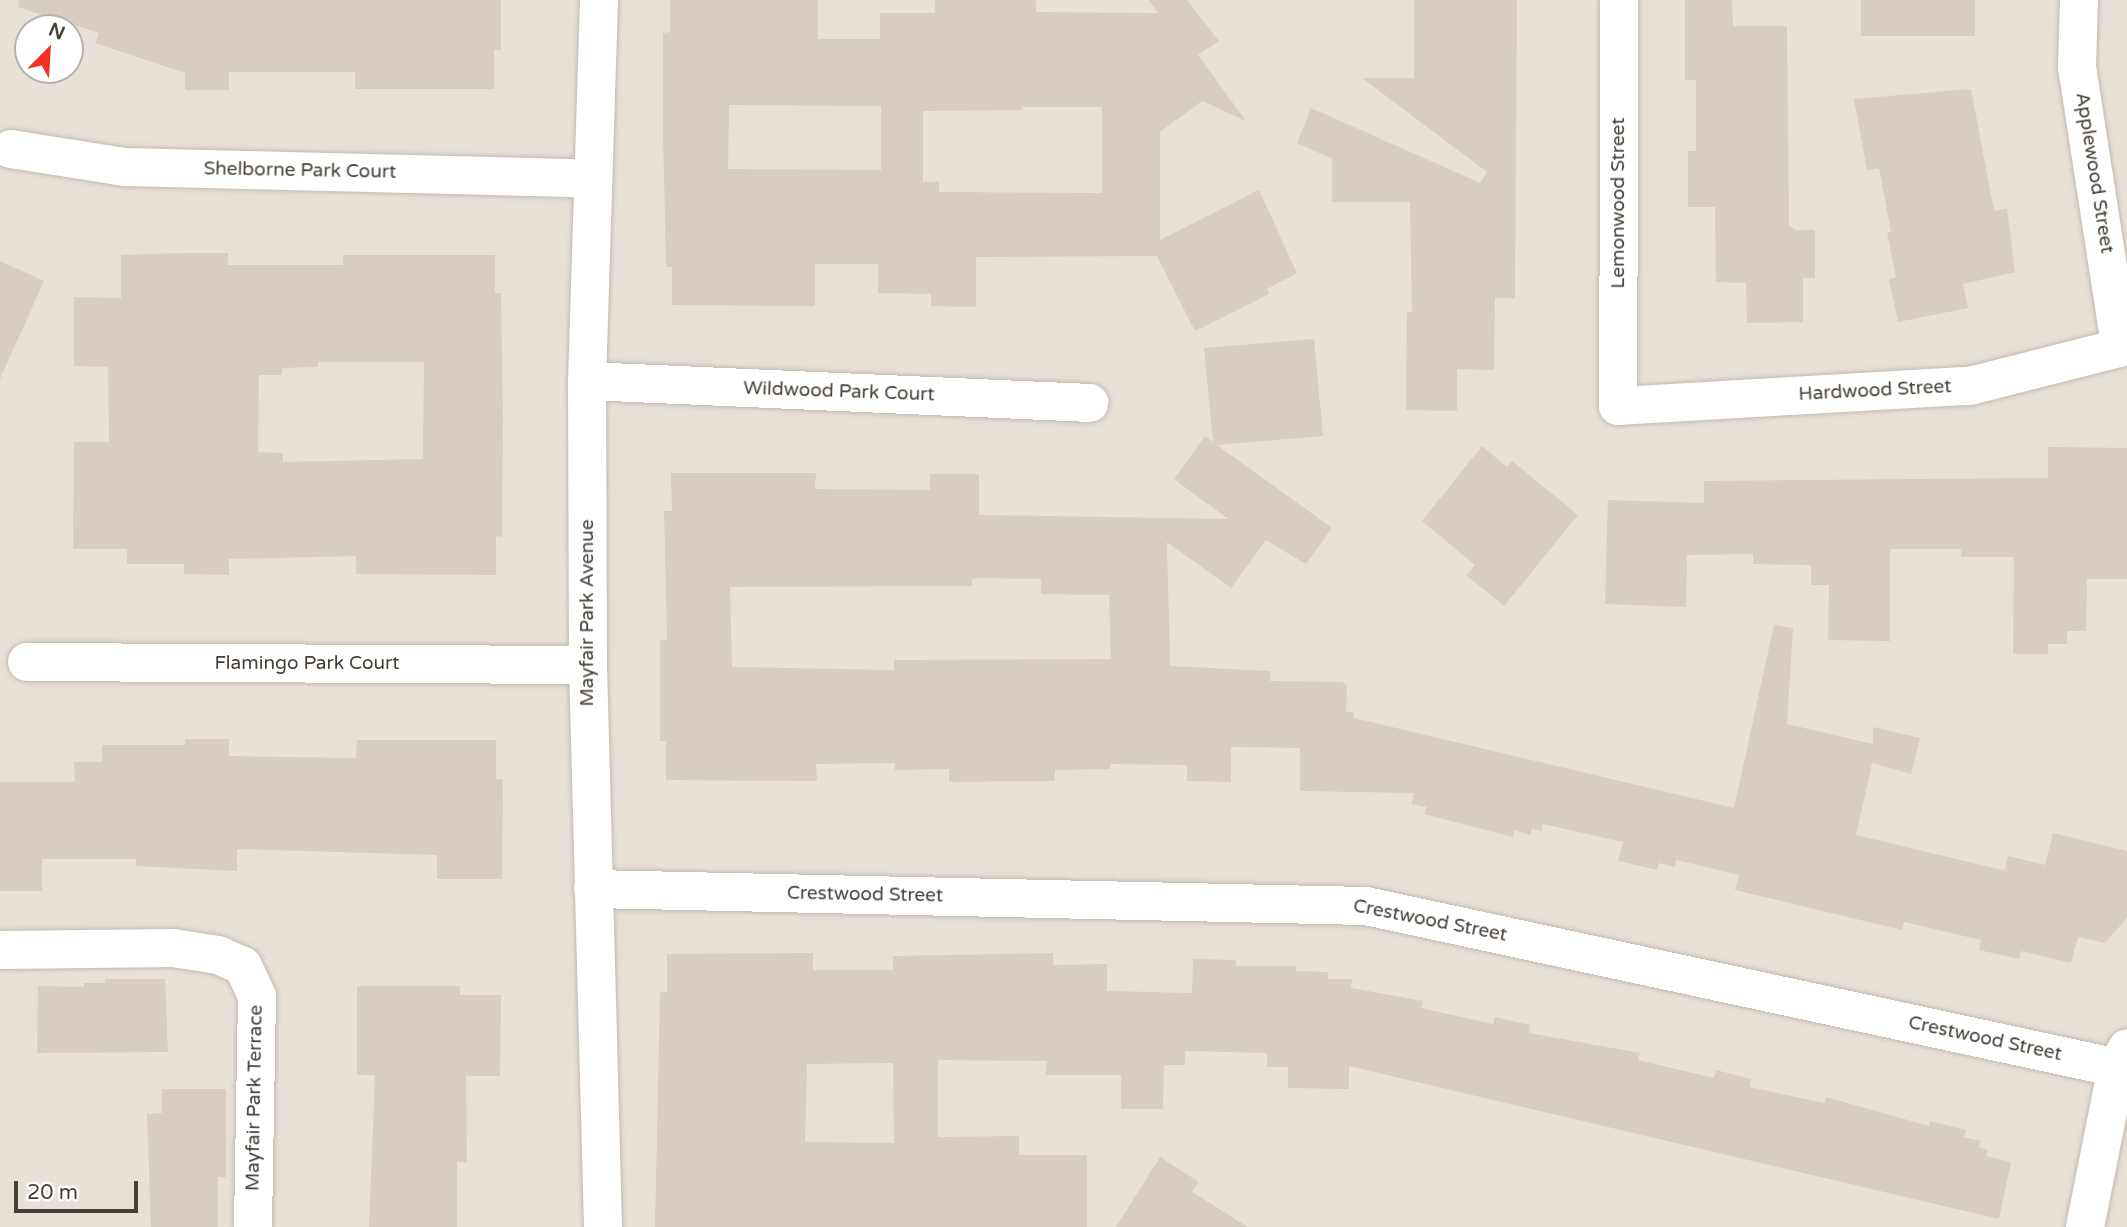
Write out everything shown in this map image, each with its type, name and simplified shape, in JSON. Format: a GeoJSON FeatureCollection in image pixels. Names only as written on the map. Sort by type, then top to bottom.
{"type":"FeatureCollection","features":[{"type":"Feature","properties":{"kind":"street","name":"Mayfair Park Avenue"},"geometry":{"type":"LineString","coordinates":[[599,0],[591,178],[587,381],[588,665],[603,1227]]}},
{"type":"Feature","properties":{"kind":"street","name":"Lemonwood Street"},"geometry":{"type":"LineString","coordinates":[[1618,406],[1619,0]]}},
{"type":"Feature","properties":{"kind":"street","name":"Applewood Street"},"geometry":{"type":"LineString","coordinates":[[2079,0],[2077,66],[2124,346]]}},
{"type":"Feature","properties":{"kind":"street","name":"Shelborne Park Court"},"geometry":{"type":"LineString","coordinates":[[11,149],[125,167],[591,178]]}},
{"type":"Feature","properties":{"kind":"street","name":"Hardwood Street"},"geometry":{"type":"LineString","coordinates":[[1618,406],[1970,386],[2124,346]]}},
{"type":"Feature","properties":{"kind":"street","name":"Wildwood Park Court"},"geometry":{"type":"LineString","coordinates":[[587,381],[1090,403]]}},
{"type":"Feature","properties":{"kind":"street","name":"Flamingo Park Court"},"geometry":{"type":"LineString","coordinates":[[27,662],[588,665]]}},
{"type":"Feature","properties":{"kind":"street","name":"Crestwood Street"},"geometry":{"type":"LineString","coordinates":[[593,889],[1366,905],[2124,1061]]}},
{"type":"Feature","properties":{"kind":"street","name":"Mayfair Park Terrace"},"geometry":{"type":"LineString","coordinates":[[0,950],[173,948],[218,955],[243,966],[257,996],[253,1227]]}},
{"type":"Feature","properties":{"kind":"street"},"geometry":{"type":"LineString","coordinates":[[2085,1227],[2124,1061]]}},
{"type":"Feature","properties":{"kind":"shaded area"},"geometry":{"type":"Polygon","coordinates":[[[0,0],[2127,0],[2127,1227],[0,1227],[0,0]]]}},
{"type":"Feature","properties":{"kind":"building"},"geometry":{"type":"Polygon","coordinates":[[[19,0],[501,0],[501,50],[494,50],[494,89],[355,89],[355,72],[229,72],[229,90],[185,90],[185,73],[95,43],[99,33],[84,28],[84,14],[40,14],[18,7],[19,0]]]}},
{"type":"Feature","properties":{"kind":"building"},"geometry":{"type":"Polygon","coordinates":[[[670,0],[818,0],[818,39],[880,39],[880,13],[935,13],[935,0],[1036,0],[1036,12],[1158,13],[1149,0],[1187,0],[1219,41],[1198,55],[1246,121],[1202,101],[1160,132],[1160,240],[1259,190],[1297,273],[1267,289],[1269,294],[1195,331],[1157,256],[976,257],[976,307],[931,306],[931,294],[878,293],[878,264],[815,264],[815,306],[672,305],[672,267],[666,267],[663,132],[663,33],[670,32],[670,0]],[[729,105],[728,169],[881,170],[881,106],[729,105]],[[1022,107],[1022,110],[923,111],[923,182],[939,182],[939,192],[1102,193],[1102,107],[1022,107]]]}},
{"type":"Feature","properties":{"kind":"building"},"geometry":{"type":"Polygon","coordinates":[[[1414,0],[1517,0],[1515,298],[1495,298],[1494,370],[1457,369],[1457,411],[1406,410],[1407,312],[1412,312],[1410,202],[1332,202],[1332,159],[1297,143],[1311,108],[1480,183],[1487,172],[1362,78],[1414,78],[1414,0]]]}},
{"type":"Feature","properties":{"kind":"building"},"geometry":{"type":"Polygon","coordinates":[[[1685,0],[1732,0],[1733,26],[1787,26],[1789,225],[1795,230],[1815,230],[1815,278],[1803,278],[1803,322],[1747,323],[1746,283],[1716,282],[1715,207],[1688,207],[1688,151],[1696,151],[1696,80],[1685,80],[1685,0]]]}},
{"type":"Feature","properties":{"kind":"building"},"geometry":{"type":"Polygon","coordinates":[[[1861,0],[1975,0],[1975,36],[1861,36],[1861,0]]]}},
{"type":"Feature","properties":{"kind":"building"},"geometry":{"type":"Polygon","coordinates":[[[1971,89],[1994,211],[2007,208],[2015,272],[1963,284],[1968,308],[1898,322],[1889,279],[1896,277],[1887,233],[1891,232],[1879,168],[1867,170],[1854,99],[1971,89]]]}},
{"type":"Feature","properties":{"kind":"building"},"geometry":{"type":"Polygon","coordinates":[[[228,253],[228,265],[343,265],[343,255],[495,255],[495,293],[501,293],[503,418],[502,537],[496,536],[496,575],[356,574],[356,556],[229,559],[229,575],[184,574],[184,564],[127,564],[127,549],[73,549],[74,442],[109,442],[108,367],[74,366],[74,297],[121,298],[121,255],[228,253]],[[318,362],[318,367],[282,368],[282,375],[259,375],[258,452],[283,453],[283,462],[423,459],[424,362],[318,362]]]}},
{"type":"Feature","properties":{"kind":"building"},"geometry":{"type":"Polygon","coordinates":[[[0,261],[44,281],[0,379],[0,261]]]}},
{"type":"Feature","properties":{"kind":"building"},"geometry":{"type":"Polygon","coordinates":[[[1314,339],[1323,436],[1217,445],[1332,528],[1306,564],[1266,540],[1231,588],[1167,542],[1170,666],[1270,671],[1270,681],[1342,682],[1347,685],[1346,712],[1354,712],[1354,718],[1734,808],[1774,625],[1793,628],[1787,724],[1873,744],[1873,727],[1920,738],[1911,774],[1872,763],[1856,835],[2005,870],[2008,856],[2045,865],[2053,833],[2127,851],[2127,918],[2105,943],[2078,937],[2071,963],[2021,951],[2019,959],[1979,950],[1981,940],[1904,922],[1902,930],[1735,890],[1739,875],[1676,860],[1675,867],[1659,863],[1657,870],[1618,861],[1623,842],[1543,824],[1542,831],[1532,828],[1530,835],[1514,830],[1513,837],[1424,814],[1427,807],[1411,804],[1414,793],[1300,791],[1300,748],[1231,747],[1231,782],[1187,781],[1187,765],[1110,764],[1110,769],[1055,770],[1055,781],[949,782],[949,769],[895,770],[895,763],[816,764],[817,781],[666,780],[666,741],[660,741],[660,640],[667,640],[664,511],[672,511],[671,473],[816,473],[815,489],[930,490],[930,474],[979,474],[979,515],[1228,519],[1174,479],[1205,436],[1213,442],[1204,348],[1314,339]],[[979,578],[972,579],[972,586],[730,587],[732,667],[894,670],[894,660],[1111,659],[1109,595],[1041,594],[1041,579],[979,578]]]}},
{"type":"Feature","properties":{"kind":"building"},"geometry":{"type":"Polygon","coordinates":[[[1482,446],[1507,467],[1512,461],[1578,515],[1504,606],[1466,575],[1475,565],[1422,521],[1482,446]]]}},
{"type":"Feature","properties":{"kind":"building"},"geometry":{"type":"Polygon","coordinates":[[[2048,447],[2127,448],[2127,579],[2087,579],[2086,631],[2067,631],[2067,644],[2048,644],[2048,654],[2013,654],[2014,557],[1961,557],[1961,549],[1890,549],[1890,641],[1828,640],[1829,585],[1811,585],[1811,565],[1753,564],[1753,554],[1687,555],[1686,607],[1605,604],[1608,500],[1704,503],[1704,481],[2048,478],[2048,447]]]}},
{"type":"Feature","properties":{"kind":"building"},"geometry":{"type":"Polygon","coordinates":[[[185,739],[229,739],[229,756],[356,758],[357,740],[496,740],[496,779],[503,779],[502,879],[437,879],[437,855],[237,849],[237,871],[136,866],[136,859],[42,859],[42,891],[0,891],[0,782],[75,782],[74,762],[102,762],[102,745],[185,745],[185,739]]]}},
{"type":"Feature","properties":{"kind":"building"},"geometry":{"type":"Polygon","coordinates":[[[813,953],[813,970],[893,970],[893,956],[1053,953],[1053,965],[1107,964],[1107,991],[1192,993],[1193,959],[1236,960],[1236,966],[1296,966],[1296,971],[1328,972],[1328,979],[1352,979],[1351,988],[1423,1001],[1421,1008],[1493,1024],[1495,1017],[1530,1025],[1529,1033],[1640,1053],[1638,1060],[1714,1078],[1716,1070],[1751,1079],[1749,1087],[1824,1103],[1826,1097],[1929,1126],[1930,1121],[1966,1130],[1964,1137],[1980,1141],[1979,1147],[1988,1150],[1986,1156],[2011,1162],[1999,1219],[1349,1066],[1349,1089],[1288,1088],[1288,1067],[1267,1067],[1267,1053],[1185,1051],[1185,1065],[1164,1065],[1163,1109],[1121,1109],[1121,1075],[1046,1075],[1047,1061],[938,1060],[938,1137],[1019,1136],[1019,1155],[1087,1155],[1087,1227],[655,1227],[660,992],[667,992],[667,954],[813,953]],[[893,1063],[807,1064],[805,1142],[894,1143],[893,1063]]]}},
{"type":"Feature","properties":{"kind":"building"},"geometry":{"type":"Polygon","coordinates":[[[105,979],[165,979],[168,1052],[37,1053],[38,986],[84,987],[84,983],[105,983],[105,979]]]}},
{"type":"Feature","properties":{"kind":"building"},"geometry":{"type":"Polygon","coordinates":[[[357,986],[460,986],[460,995],[501,995],[500,1076],[466,1076],[467,1162],[457,1162],[457,1227],[369,1227],[375,1075],[357,1075],[357,986]]]}},
{"type":"Feature","properties":{"kind":"building"},"geometry":{"type":"Polygon","coordinates":[[[162,1089],[226,1089],[226,1177],[218,1177],[218,1227],[151,1227],[147,1114],[162,1113],[162,1089]]]}},
{"type":"Feature","properties":{"kind":"building"},"geometry":{"type":"Polygon","coordinates":[[[1160,1157],[1199,1182],[1192,1192],[1248,1227],[1116,1227],[1160,1157]]]}}]}
